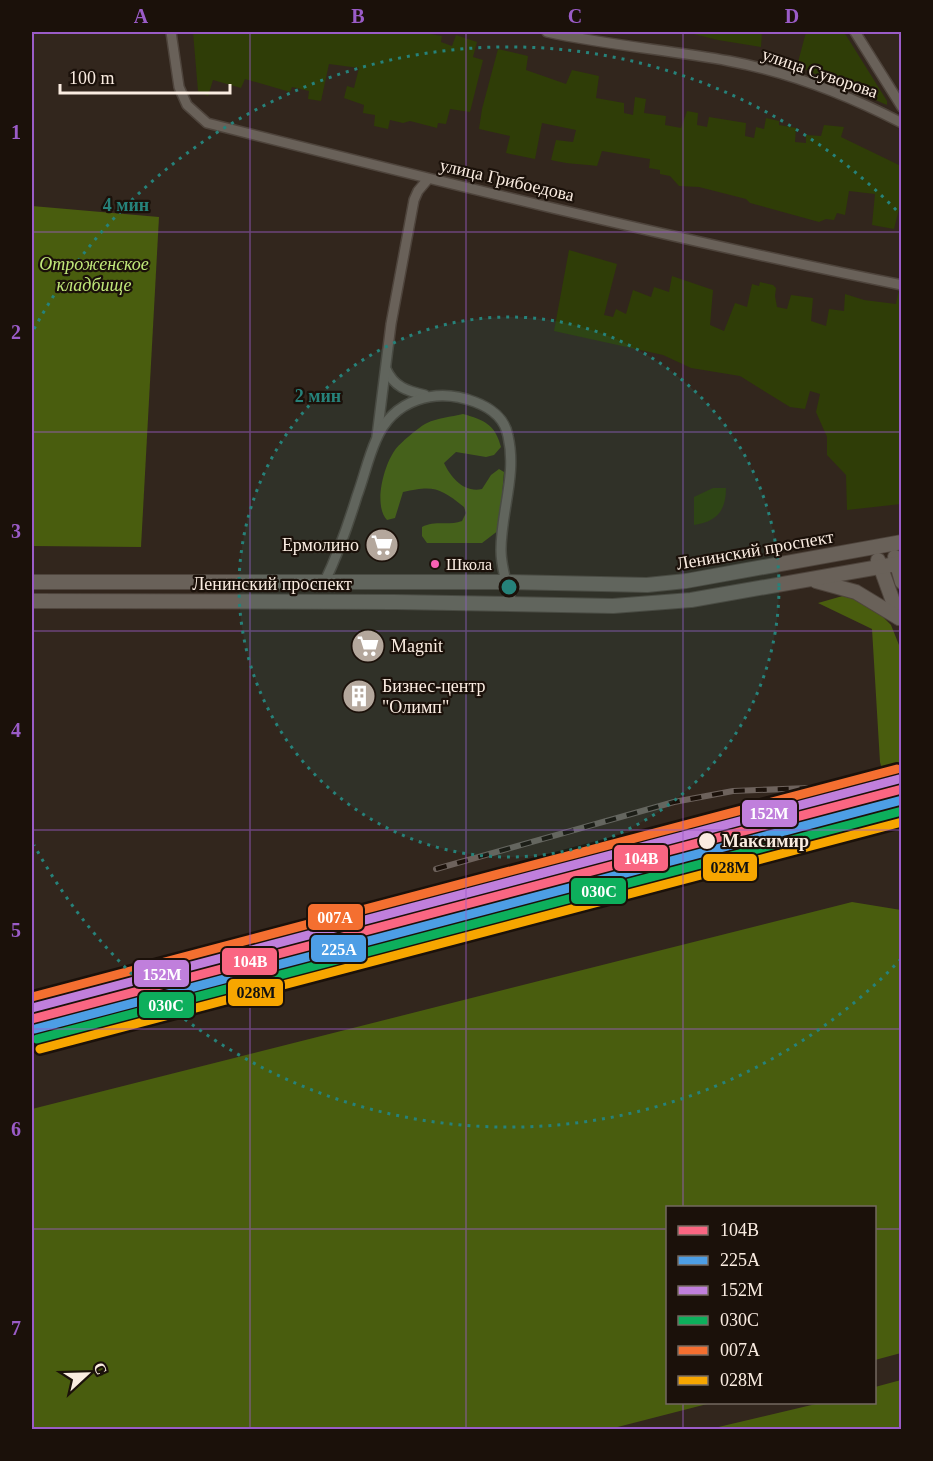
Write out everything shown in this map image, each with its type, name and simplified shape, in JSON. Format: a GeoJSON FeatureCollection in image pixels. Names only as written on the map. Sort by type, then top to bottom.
{"type":"FeatureCollection","features":[{"type":"Feature","properties":{"kind":"main road","name":"Ленинский проспект"},"geometry":{"type":"LineString","coordinates":[[32,582],[325,581],[647,585],[686,581],[897,543]]}},
{"type":"Feature","properties":{"kind":"main road"},"geometry":{"type":"LineString","coordinates":[[897,543],[902,582]]}},
{"type":"Feature","properties":{"kind":"main road"},"geometry":{"type":"LineString","coordinates":[[875,546],[880,567],[900,620]]}},
{"type":"Feature","properties":{"kind":"main road","name":"Ленинский проспект"},"geometry":{"type":"LineString","coordinates":[[32,601],[512,603],[613,606],[691,600],[899,563]]}},
{"type":"Feature","properties":{"kind":"main road"},"geometry":{"type":"LineString","coordinates":[[285,602],[296,595],[323,595],[325,581]]}},
{"type":"Feature","properties":{"kind":"main road"},"geometry":{"type":"LineString","coordinates":[[802,581],[823,582],[856,592],[900,620]]}},
{"type":"Feature","properties":{"kind":"street","name":"улица Грибоедова"},"geometry":{"type":"LineString","coordinates":[[171,32],[179,87],[187,105],[207,123],[429,179],[756,255],[902,285]]}},
{"type":"Feature","properties":{"kind":"street","name":"улица Суворова"},"geometry":{"type":"LineString","coordinates":[[547,32],[584,40],[730,61],[775,72],[865,104],[902,123]]}},
{"type":"Feature","properties":{"kind":"street"},"geometry":{"type":"LineString","coordinates":[[855,32],[902,107]]}},
{"type":"Feature","properties":{"kind":"street"},"geometry":{"type":"LineString","coordinates":[[325,581],[338,552],[377,438],[391,324],[414,200],[418,191],[429,179]]}},
{"type":"Feature","properties":{"kind":"street"},"geometry":{"type":"LineString","coordinates":[[386,367],[390,378],[397,385],[407,391],[428,396]]}},
{"type":"Feature","properties":{"kind":"street"},"geometry":{"type":"LineString","coordinates":[[377,438],[392,414],[415,399],[428,396],[467,399],[483,405],[496,414],[506,428],[511,451],[511,469],[501,550],[512,603]]}},
{"type":"Feature","properties":{"kind":"green space"},"geometry":{"type":"Polygon","coordinates":[[[193,32],[419,32],[442,36],[441,42],[452,46],[456,35],[477,42],[473,57],[483,60],[470,112],[450,109],[446,124],[438,123],[437,128],[410,121],[403,123],[390,120],[388,129],[374,126],[375,115],[363,113],[364,105],[344,98],[347,86],[354,88],[359,68],[329,64],[321,101],[308,99],[309,91],[292,87],[290,92],[245,79],[241,88],[213,80],[208,96],[198,91],[193,32]]]}},
{"type":"Feature","properties":{"kind":"green space"},"geometry":{"type":"Polygon","coordinates":[[[685,32],[762,32],[761,47],[718,40],[685,32]]]}},
{"type":"Feature","properties":{"kind":"green space"},"geometry":{"type":"Polygon","coordinates":[[[806,32],[844,32],[887,101],[887,105],[797,66],[806,32]]]}},
{"type":"Feature","properties":{"kind":"green space"},"geometry":{"type":"Polygon","coordinates":[[[498,49],[528,56],[526,70],[566,84],[572,70],[599,76],[596,98],[624,103],[624,113],[633,115],[635,97],[646,99],[644,113],[666,116],[665,125],[681,128],[687,111],[698,113],[697,125],[707,127],[709,117],[746,123],[745,136],[754,138],[756,127],[764,129],[766,118],[779,121],[779,125],[796,128],[795,142],[806,143],[806,135],[821,136],[824,125],[844,127],[841,137],[901,166],[901,201],[894,229],[872,225],[875,194],[849,191],[845,215],[837,213],[834,220],[826,219],[819,222],[750,203],[746,199],[699,187],[679,186],[670,176],[660,174],[660,170],[649,168],[650,159],[602,151],[597,166],[551,160],[556,140],[573,142],[576,130],[542,123],[535,159],[506,153],[510,136],[479,129],[498,49]]]}},
{"type":"Feature","properties":{"kind":"green space","name":"Отроженское кладбище"},"geometry":{"type":"Polygon","coordinates":[[[32,206],[159,217],[141,547],[32,546],[32,206]]]}},
{"type":"Feature","properties":{"kind":"green space"},"geometry":{"type":"Polygon","coordinates":[[[569,250],[617,264],[604,315],[613,317],[616,309],[626,314],[633,290],[651,297],[654,287],[669,292],[672,276],[713,290],[710,325],[724,331],[735,303],[747,307],[752,284],[759,286],[760,282],[776,288],[777,307],[787,309],[791,295],[813,298],[811,321],[826,326],[829,309],[844,311],[845,294],[864,300],[896,304],[899,289],[901,289],[901,504],[847,510],[846,475],[827,455],[827,437],[816,412],[820,394],[810,391],[805,409],[790,407],[740,376],[691,368],[663,355],[554,331],[569,250]]]}},
{"type":"Feature","properties":{"kind":"green space"},"geometry":{"type":"Polygon","coordinates":[[[463,414],[488,424],[499,439],[501,447],[494,455],[486,457],[456,452],[444,463],[459,483],[475,490],[482,489],[491,475],[499,469],[504,472],[499,530],[482,543],[427,543],[422,536],[422,527],[462,521],[466,513],[464,507],[442,492],[430,489],[414,490],[403,492],[395,518],[387,520],[383,513],[380,495],[384,475],[395,450],[415,431],[431,421],[463,414]]]}},
{"type":"Feature","properties":{"kind":"green space"},"geometry":{"type":"Polygon","coordinates":[[[713,488],[726,488],[722,509],[709,521],[694,525],[694,497],[713,488]]]}},
{"type":"Feature","properties":{"kind":"green space"},"geometry":{"type":"Polygon","coordinates":[[[846,595],[873,607],[891,625],[901,650],[901,769],[888,772],[882,769],[880,762],[872,629],[818,603],[846,595]]]}},
{"type":"Feature","properties":{"kind":"green space"},"geometry":{"type":"Polygon","coordinates":[[[852,902],[901,910],[901,1353],[876,1360],[876,1206],[666,1206],[666,1404],[707,1404],[606,1430],[32,1429],[32,1109],[852,902]]]}},
{"type":"Feature","properties":{"kind":"green space"},"geometry":{"type":"Polygon","coordinates":[[[901,1380],[901,1429],[710,1429],[816,1404],[876,1404],[876,1387],[901,1380]]]}},
{"type":"Feature","properties":{"kind":"railway"},"geometry":{"type":"LineString","coordinates":[[436,869],[674,802],[733,791],[862,786],[902,780]]}},
{"type":"Feature","properties":{"kind":"transit line","name":"007А"},"geometry":{"type":"LineString","coordinates":[[32,997],[897,769]]}},
{"type":"Feature","properties":{"kind":"transit line","name":"152М"},"geometry":{"type":"LineString","coordinates":[[32,1008],[899,779]]}},
{"type":"Feature","properties":{"kind":"transit line","name":"104В"},"geometry":{"type":"LineString","coordinates":[[32,1019],[902,789]]}},
{"type":"Feature","properties":{"kind":"transit line","name":"225А"},"geometry":{"type":"LineString","coordinates":[[35,1029],[902,800]]}},
{"type":"Feature","properties":{"kind":"transit line","name":"030C"},"geometry":{"type":"LineString","coordinates":[[37,1039],[902,811]]}},
{"type":"Feature","properties":{"kind":"transit line","name":"028М"},"geometry":{"type":"LineString","coordinates":[[40,1049],[902,822]]}},
{"type":"Feature","properties":{"kind":"place","name":"Ермолино"},"geometry":{"type":"Point","coordinates":[382,545]}},
{"type":"Feature","properties":{"kind":"place","name":"Школа"},"geometry":{"type":"Point","coordinates":[435,564]}},
{"type":"Feature","properties":{"kind":"place","name":"Magnit"},"geometry":{"type":"Point","coordinates":[368,646]}},
{"type":"Feature","properties":{"kind":"place","name":"Бизнес-центр \"Олимп\""},"geometry":{"type":"Point","coordinates":[359,696]}},
{"type":"Feature","properties":{"kind":"place","name":"Максимир"},"geometry":{"type":"Point","coordinates":[707,841]}}]}
